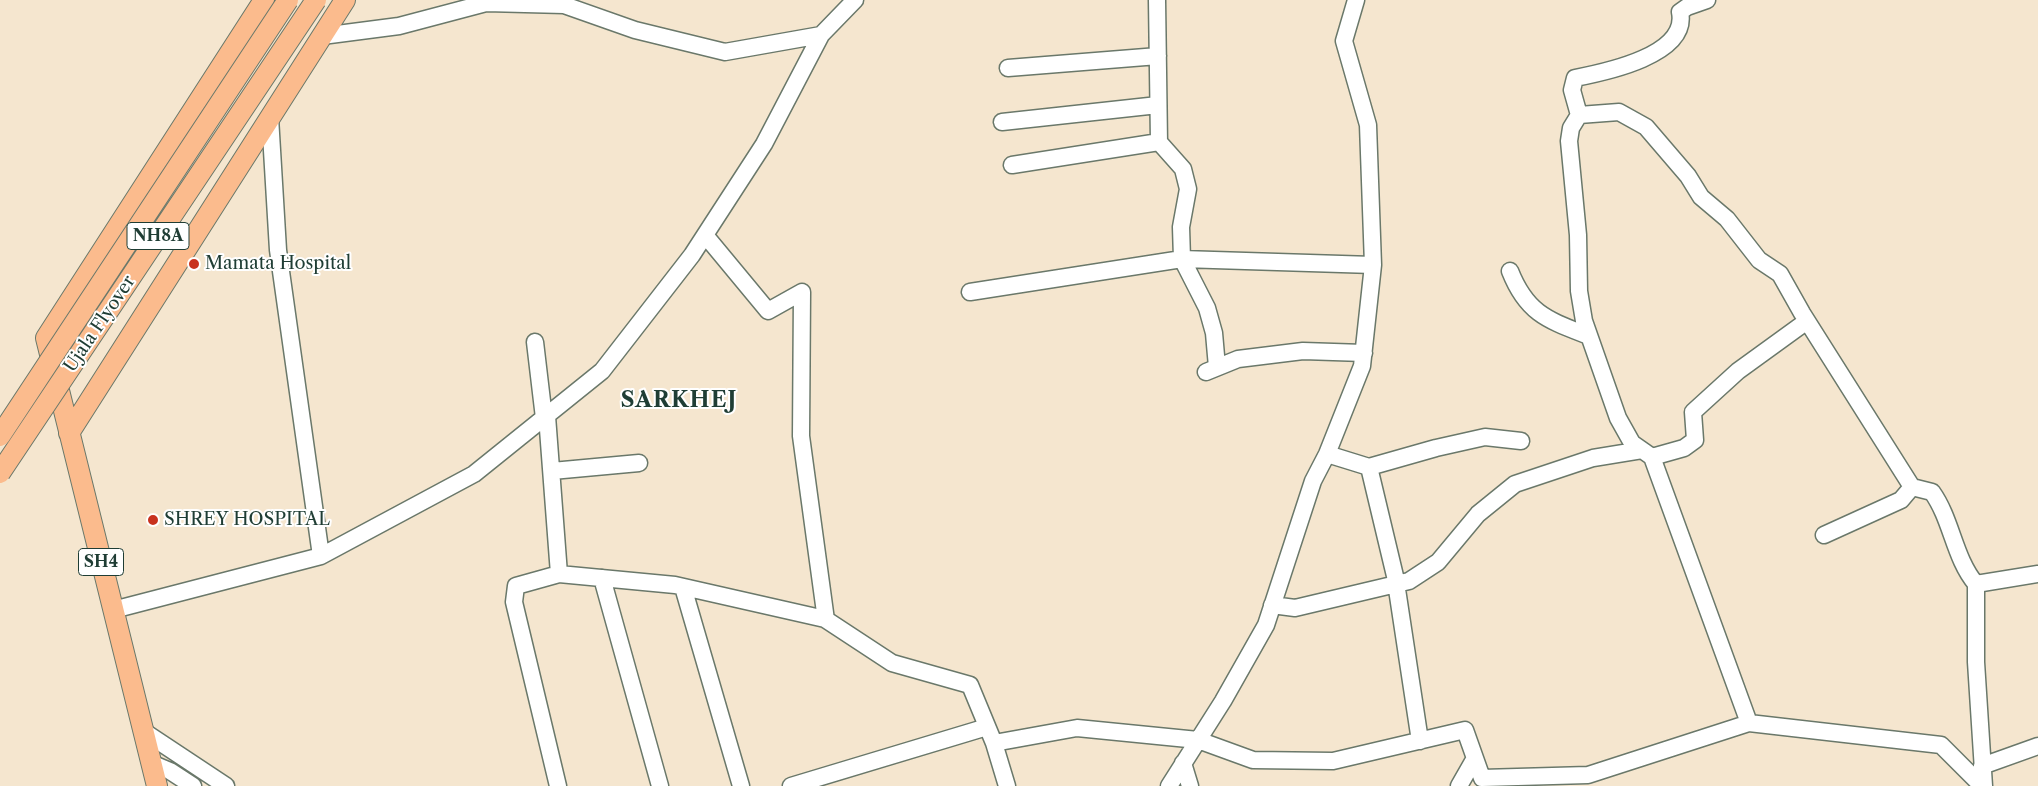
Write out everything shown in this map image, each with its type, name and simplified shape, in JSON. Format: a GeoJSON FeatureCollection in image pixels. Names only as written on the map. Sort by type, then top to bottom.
{"type":"FeatureCollection","features":[{"type":"Feature","properties":{"kind":"main road","name":"SH4"},"geometry":{"type":"LineString","coordinates":[[157,786],[46,338],[264,0]]}},
{"type":"Feature","properties":{"kind":"main road","name":"Ujala Flyover"},"geometry":{"type":"LineString","coordinates":[[0,436],[288,0]]}},
{"type":"Feature","properties":{"kind":"main road","name":"Ujala Flyover"},"geometry":{"type":"LineString","coordinates":[[0,473],[316,0]]}},
{"type":"Feature","properties":{"kind":"main road"},"geometry":{"type":"LineString","coordinates":[[69,434],[345,0]]}},
{"type":"Feature","properties":{"kind":"street"},"geometry":{"type":"LineString","coordinates":[[113,610],[321,556],[474,474],[602,371],[705,235],[764,144],[821,35],[855,0]]}},
{"type":"Feature","properties":{"kind":"street"},"geometry":{"type":"LineString","coordinates":[[1157,0],[1159,142],[1183,169],[1188,189],[1181,227],[1182,259],[1207,308],[1214,333],[1212,370],[1238,359],[1303,351],[1364,353]]}},
{"type":"Feature","properties":{"kind":"street"},"geometry":{"type":"LineString","coordinates":[[1169,786],[1266,625],[1313,481],[1327,454],[1362,366],[1374,264],[1368,125],[1344,42],[1356,0]]}},
{"type":"Feature","properties":{"kind":"street"},"geometry":{"type":"LineString","coordinates":[[1707,0],[1687,7],[1680,12],[1682,22],[1678,32],[1651,56],[1604,73],[1575,78],[1572,90],[1580,115],[1572,128],[1569,150],[1578,235],[1579,291],[1589,336],[1618,418],[1632,443],[1647,454],[1749,723]]}},
{"type":"Feature","properties":{"kind":"street"},"geometry":{"type":"LineString","coordinates":[[322,36],[399,26],[486,3],[564,5],[635,30],[725,52],[821,35]]}},
{"type":"Feature","properties":{"kind":"street"},"geometry":{"type":"LineString","coordinates":[[1008,68],[1158,56]]}},
{"type":"Feature","properties":{"kind":"street"},"geometry":{"type":"LineString","coordinates":[[1002,122],[1158,105]]}},
{"type":"Feature","properties":{"kind":"street"},"geometry":{"type":"LineString","coordinates":[[1580,115],[1619,112],[1646,127],[1688,176],[1701,197],[1727,219],[1759,260],[1780,274],[1807,321],[1912,487],[1932,492],[1941,504],[1967,574],[1976,584],[1976,662],[1983,786]]}},
{"type":"Feature","properties":{"kind":"street"},"geometry":{"type":"LineString","coordinates":[[270,117],[278,250],[321,556]]}},
{"type":"Feature","properties":{"kind":"street"},"geometry":{"type":"LineString","coordinates":[[1012,165],[1159,142]]}},
{"type":"Feature","properties":{"kind":"street"},"geometry":{"type":"LineString","coordinates":[[705,235],[768,311],[802,292],[801,436],[826,620]]}},
{"type":"Feature","properties":{"kind":"street"},"geometry":{"type":"LineString","coordinates":[[970,292],[1182,259],[1374,264]]}},
{"type":"Feature","properties":{"kind":"street"},"geometry":{"type":"LineString","coordinates":[[1510,271],[1524,300],[1538,312],[1550,320],[1589,336]]}},
{"type":"Feature","properties":{"kind":"street"},"geometry":{"type":"LineString","coordinates":[[1272,605],[1295,608],[1409,581],[1438,562],[1478,514],[1515,484],[1593,458],[1647,454],[1684,448],[1695,440],[1693,412],[1750,361],[1807,321]]}},
{"type":"Feature","properties":{"kind":"street"},"geometry":{"type":"LineString","coordinates":[[535,342],[552,471],[559,574]]}},
{"type":"Feature","properties":{"kind":"street"},"geometry":{"type":"LineString","coordinates":[[1327,454],[1370,467],[1436,448],[1485,438],[1521,441]]}},
{"type":"Feature","properties":{"kind":"street"},"geometry":{"type":"LineString","coordinates":[[552,471],[639,463]]}},
{"type":"Feature","properties":{"kind":"street"},"geometry":{"type":"LineString","coordinates":[[1370,467],[1396,585],[1420,741]]}},
{"type":"Feature","properties":{"kind":"street"},"geometry":{"type":"LineString","coordinates":[[1824,535],[1901,500],[1912,487]]}},
{"type":"Feature","properties":{"kind":"street"},"geometry":{"type":"LineString","coordinates":[[558,786],[514,602],[516,586],[559,574],[684,587],[826,620],[892,663],[970,685],[994,743],[1007,786]]}},
{"type":"Feature","properties":{"kind":"street"},"geometry":{"type":"LineString","coordinates":[[1976,584],[2038,574]]}},
{"type":"Feature","properties":{"kind":"street"},"geometry":{"type":"LineString","coordinates":[[602,578],[660,786]]}},
{"type":"Feature","properties":{"kind":"street"},"geometry":{"type":"LineString","coordinates":[[684,587],[741,786]]}},
{"type":"Feature","properties":{"kind":"street"},"geometry":{"type":"LineString","coordinates":[[994,743],[1077,728],[1198,740],[1253,760],[1333,761],[1465,730],[1482,778],[1588,775],[1749,723],[1941,745],[1983,786]]}},
{"type":"Feature","properties":{"kind":"street"},"geometry":{"type":"LineString","coordinates":[[792,786],[987,728]]}},
{"type":"Feature","properties":{"kind":"street"},"geometry":{"type":"LineString","coordinates":[[143,731],[226,786]]}},
{"type":"Feature","properties":{"kind":"street"},"geometry":{"type":"LineString","coordinates":[[1982,766],[2038,746]]}},
{"type":"Feature","properties":{"kind":"street"},"geometry":{"type":"LineString","coordinates":[[1459,786],[1475,758]]}},
{"type":"Feature","properties":{"kind":"street"},"geometry":{"type":"LineString","coordinates":[[151,763],[170,770],[193,786]]}},
{"type":"Feature","properties":{"kind":"street"},"geometry":{"type":"LineString","coordinates":[[1183,763],[1190,786]]}},
{"type":"Feature","properties":{"kind":"place","name":"Mamata Hospital"},"geometry":{"type":"Point","coordinates":[194,264]}},
{"type":"Feature","properties":{"kind":"place","name":"SHREY HOSPITAL"},"geometry":{"type":"Point","coordinates":[153,520]}},
{"type":"Feature","properties":{"kind":"district","name":"SARKHEJ"},"geometry":{"type":"Point","coordinates":[679,401]}}]}
